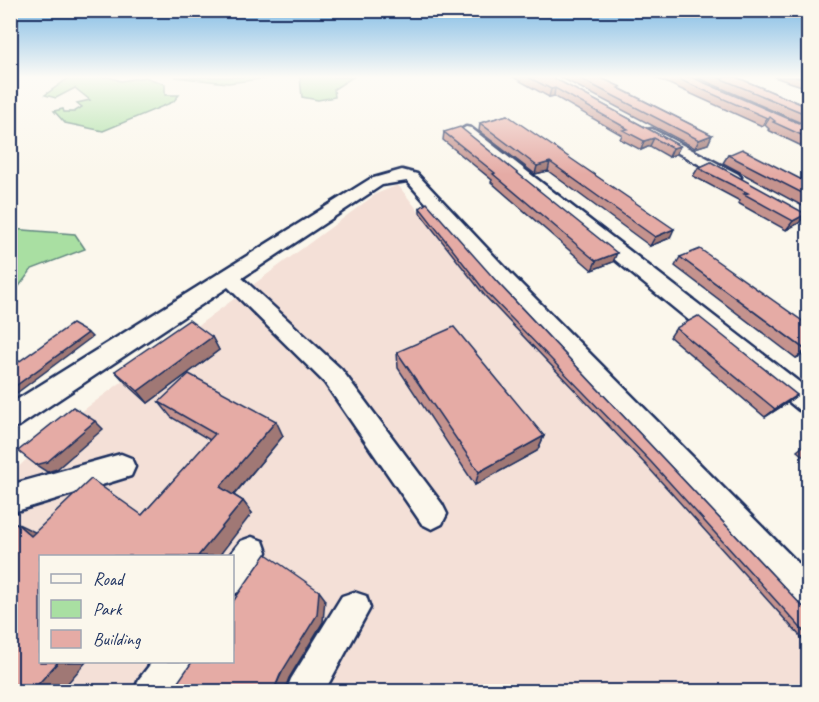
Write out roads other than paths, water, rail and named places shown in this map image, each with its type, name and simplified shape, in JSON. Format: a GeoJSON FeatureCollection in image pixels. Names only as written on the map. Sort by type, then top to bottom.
{"type":"FeatureCollection","features":[{"type":"Feature","properties":{"kind":"street"},"geometry":{"type":"LineString","coordinates":[[642,127],[746,184]]}},
{"type":"Feature","properties":{"kind":"street"},"geometry":{"type":"LineString","coordinates":[[466,131],[807,399]]}},
{"type":"Feature","properties":{"kind":"street"},"geometry":{"type":"LineString","coordinates":[[10,418],[376,182],[402,175],[412,177],[506,281],[808,595]]}},
{"type":"Feature","properties":{"kind":"street"},"geometry":{"type":"LineString","coordinates":[[229,277],[333,376],[432,514]]}},
{"type":"Feature","properties":{"kind":"street"},"geometry":{"type":"LineString","coordinates":[[10,499],[121,467]]}},
{"type":"Feature","properties":{"kind":"street"},"geometry":{"type":"LineString","coordinates":[[234,576],[252,552]]}},
{"type":"Feature","properties":{"kind":"street"},"geometry":{"type":"LineString","coordinates":[[304,692],[354,608]]}},
{"type":"Feature","properties":{"kind":"street"},"geometry":{"type":"LineString","coordinates":[[152,692],[172,663]]}}]}
